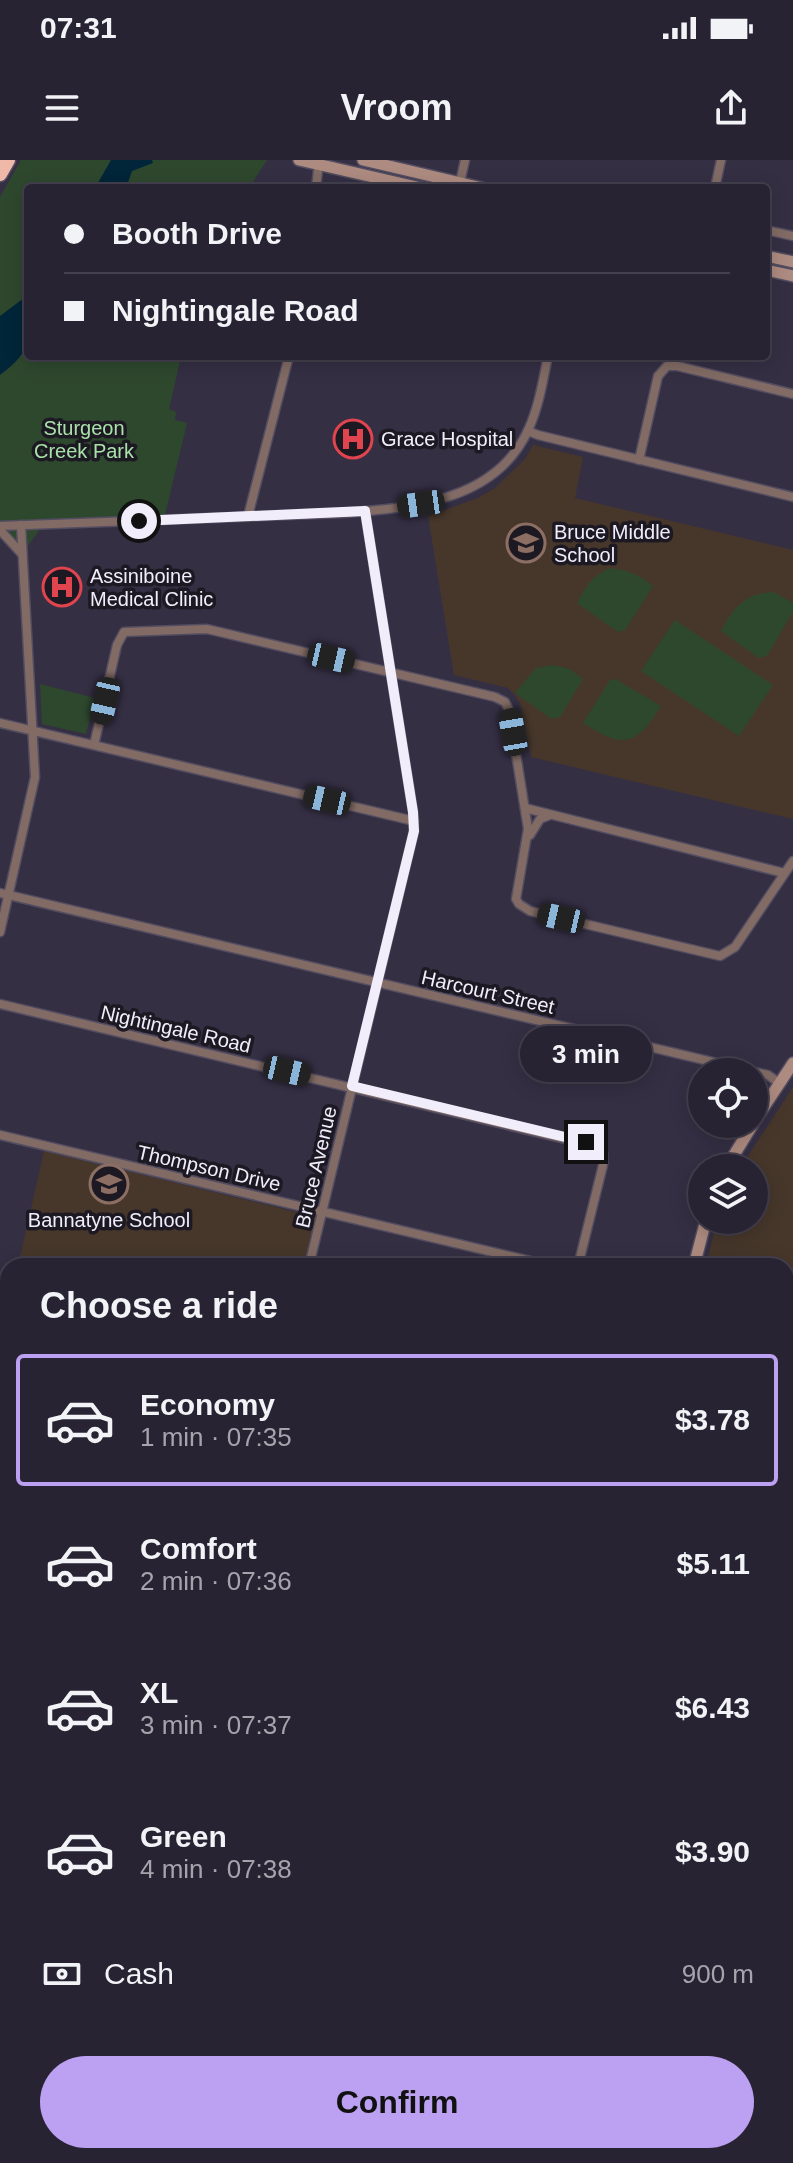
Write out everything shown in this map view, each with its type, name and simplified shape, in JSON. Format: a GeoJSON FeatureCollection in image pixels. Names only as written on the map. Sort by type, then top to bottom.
{"type":"FeatureCollection","features":[{"type":"Feature","properties":{"kind":"highway"},"geometry":{"type":"LineString","coordinates":[[0,174],[8,160]]}},
{"type":"Feature","properties":{"kind":"main road"},"geometry":{"type":"LineString","coordinates":[[299,160],[319,162],[405,184]]}},
{"type":"Feature","properties":{"kind":"main road"},"geometry":{"type":"LineString","coordinates":[[363,160],[455,184]]}},
{"type":"Feature","properties":{"kind":"main road"},"geometry":{"type":"LineString","coordinates":[[770,257],[793,262]]}},
{"type":"Feature","properties":{"kind":"main road"},"geometry":{"type":"LineString","coordinates":[[770,271],[793,276]]}},
{"type":"Feature","properties":{"kind":"main road"},"geometry":{"type":"LineString","coordinates":[[768,1100],[793,1063]]}},
{"type":"Feature","properties":{"kind":"main road"},"geometry":{"type":"LineString","coordinates":[[697,1258],[703,1234]]}},
{"type":"Feature","properties":{"kind":"street"},"geometry":{"type":"LineString","coordinates":[[459,184],[465,160]]}},
{"type":"Feature","properties":{"kind":"street"},"geometry":{"type":"LineString","coordinates":[[716,184],[721,160]]}},
{"type":"Feature","properties":{"kind":"street"},"geometry":{"type":"LineString","coordinates":[[316,184],[319,162]]}},
{"type":"Feature","properties":{"kind":"street"},"geometry":{"type":"LineString","coordinates":[[770,231],[793,236]]}},
{"type":"Feature","properties":{"kind":"street"},"geometry":{"type":"LineString","coordinates":[[248,516],[288,360]]}},
{"type":"Feature","properties":{"kind":"street"},"geometry":{"type":"LineString","coordinates":[[0,528],[365,511],[421,504],[468,490],[501,468],[528,431],[547,360]]}},
{"type":"Feature","properties":{"kind":"street"},"geometry":{"type":"LineString","coordinates":[[639,460],[658,376],[667,366],[793,394]]}},
{"type":"Feature","properties":{"kind":"street"},"geometry":{"type":"LineString","coordinates":[[528,431],[793,497]]}},
{"type":"Feature","properties":{"kind":"street","name":"Bruce Avenue"},"geometry":{"type":"LineString","coordinates":[[311,1258],[412,846],[414,821],[365,511]]}},
{"type":"Feature","properties":{"kind":"street"},"geometry":{"type":"LineString","coordinates":[[0,932],[4,894],[35,777],[21,525]]}},
{"type":"Feature","properties":{"kind":"street"},"geometry":{"type":"LineString","coordinates":[[0,528],[22,554]]}},
{"type":"Feature","properties":{"kind":"street"},"geometry":{"type":"LineString","coordinates":[[94,745],[117,645],[124,632],[207,629],[495,697],[505,702],[509,710],[528,840]]}},
{"type":"Feature","properties":{"kind":"street"},"geometry":{"type":"LineString","coordinates":[[0,723],[414,821]]}},
{"type":"Feature","properties":{"kind":"street"},"geometry":{"type":"LineString","coordinates":[[525,808],[784,873]]}},
{"type":"Feature","properties":{"kind":"street"},"geometry":{"type":"LineString","coordinates":[[553,815],[540,819],[528,840],[516,894],[524,909],[720,956],[735,947],[793,861]]}},
{"type":"Feature","properties":{"kind":"street","name":"Harcourt Street"},"geometry":{"type":"LineString","coordinates":[[4,894],[768,1075],[779,1083]]}},
{"type":"Feature","properties":{"kind":"street","name":"Nightingale Road"},"geometry":{"type":"LineString","coordinates":[[0,1004],[595,1146],[603,1154],[603,1165],[580,1258]]}},
{"type":"Feature","properties":{"kind":"street","name":"Thompson Drive"},"geometry":{"type":"LineString","coordinates":[[0,1135],[519,1258]]}},
{"type":"Feature","properties":{"kind":"shaded area"},"geometry":{"type":"Polygon","coordinates":[[[533,445],[583,457],[575,498],[793,550],[793,819],[531,757],[520,703],[515,695],[508,688],[454,675],[428,516],[478,498],[495,488],[525,459],[533,445]]]}},
{"type":"Feature","properties":{"kind":"shaded area"},"geometry":{"type":"Polygon","coordinates":[[[793,1087],[793,1258],[708,1258],[714,1234],[768,1234],[768,1154],[749,1154],[760,1138],[768,1138],[768,1125],[793,1087]]]}},
{"type":"Feature","properties":{"kind":"shaded area","name":"Bannatyne School"},"geometry":{"type":"Polygon","coordinates":[[[44,1151],[317,1217],[308,1258],[20,1258],[44,1151]]]}},
{"type":"Feature","properties":{"kind":"green space","name":"Sturgeon Creek Park"},"geometry":{"type":"Polygon","coordinates":[[[21,160],[267,160],[252,184],[24,184],[24,360],[180,361],[169,409],[176,412],[175,420],[187,423],[164,519],[43,525],[22,554],[0,530],[0,197],[21,160]]]}},
{"type":"Feature","properties":{"kind":"green space"},"geometry":{"type":"Polygon","coordinates":[[[610,568],[633,574],[653,586],[625,630],[618,632],[577,603],[590,582],[610,568]]]}},
{"type":"Feature","properties":{"kind":"green space"},"geometry":{"type":"Polygon","coordinates":[[[774,592],[793,603],[793,611],[767,656],[759,658],[721,631],[730,615],[748,598],[774,592]]]}},
{"type":"Feature","properties":{"kind":"green space"},"geometry":{"type":"Polygon","coordinates":[[[675,620],[773,685],[739,736],[641,671],[675,620]]]}},
{"type":"Feature","properties":{"kind":"green space"},"geometry":{"type":"Polygon","coordinates":[[[553,665],[570,669],[583,679],[560,717],[552,719],[515,693],[536,668],[553,665]]]}},
{"type":"Feature","properties":{"kind":"green space"},"geometry":{"type":"Polygon","coordinates":[[[615,679],[661,706],[643,730],[627,740],[608,737],[583,723],[610,680],[615,679]]]}},
{"type":"Feature","properties":{"kind":"green space"},"geometry":{"type":"Polygon","coordinates":[[[40,684],[95,698],[86,734],[42,724],[40,684]]]}},
{"type":"Feature","properties":{"kind":"water"},"geometry":{"type":"Polygon","coordinates":[[[111,160],[152,160],[153,163],[132,171],[127,184],[97,184],[111,160]]]}},
{"type":"Feature","properties":{"kind":"water"},"geometry":{"type":"Polygon","coordinates":[[[24,298],[24,351],[0,375],[0,316],[24,298]]]}},
{"type":"Feature","properties":{"kind":"place","name":"Grace Hospital"},"geometry":{"type":"Point","coordinates":[353,439]}},
{"type":"Feature","properties":{"kind":"place","name":"Bruce Middle School"},"geometry":{"type":"Point","coordinates":[526,543]}},
{"type":"Feature","properties":{"kind":"place","name":"Assiniboine Medical Clinic"},"geometry":{"type":"Point","coordinates":[62,587]}},
{"type":"Feature","properties":{"kind":"place","name":"Bannatyne School"},"geometry":{"type":"Point","coordinates":[109,1184]}},
{"type":"Feature","properties":{"kind":"route"},"geometry":{"type":"LineString","coordinates":[[139,521],[365,511],[414,831],[352,1086],[586,1142]]}}]}
